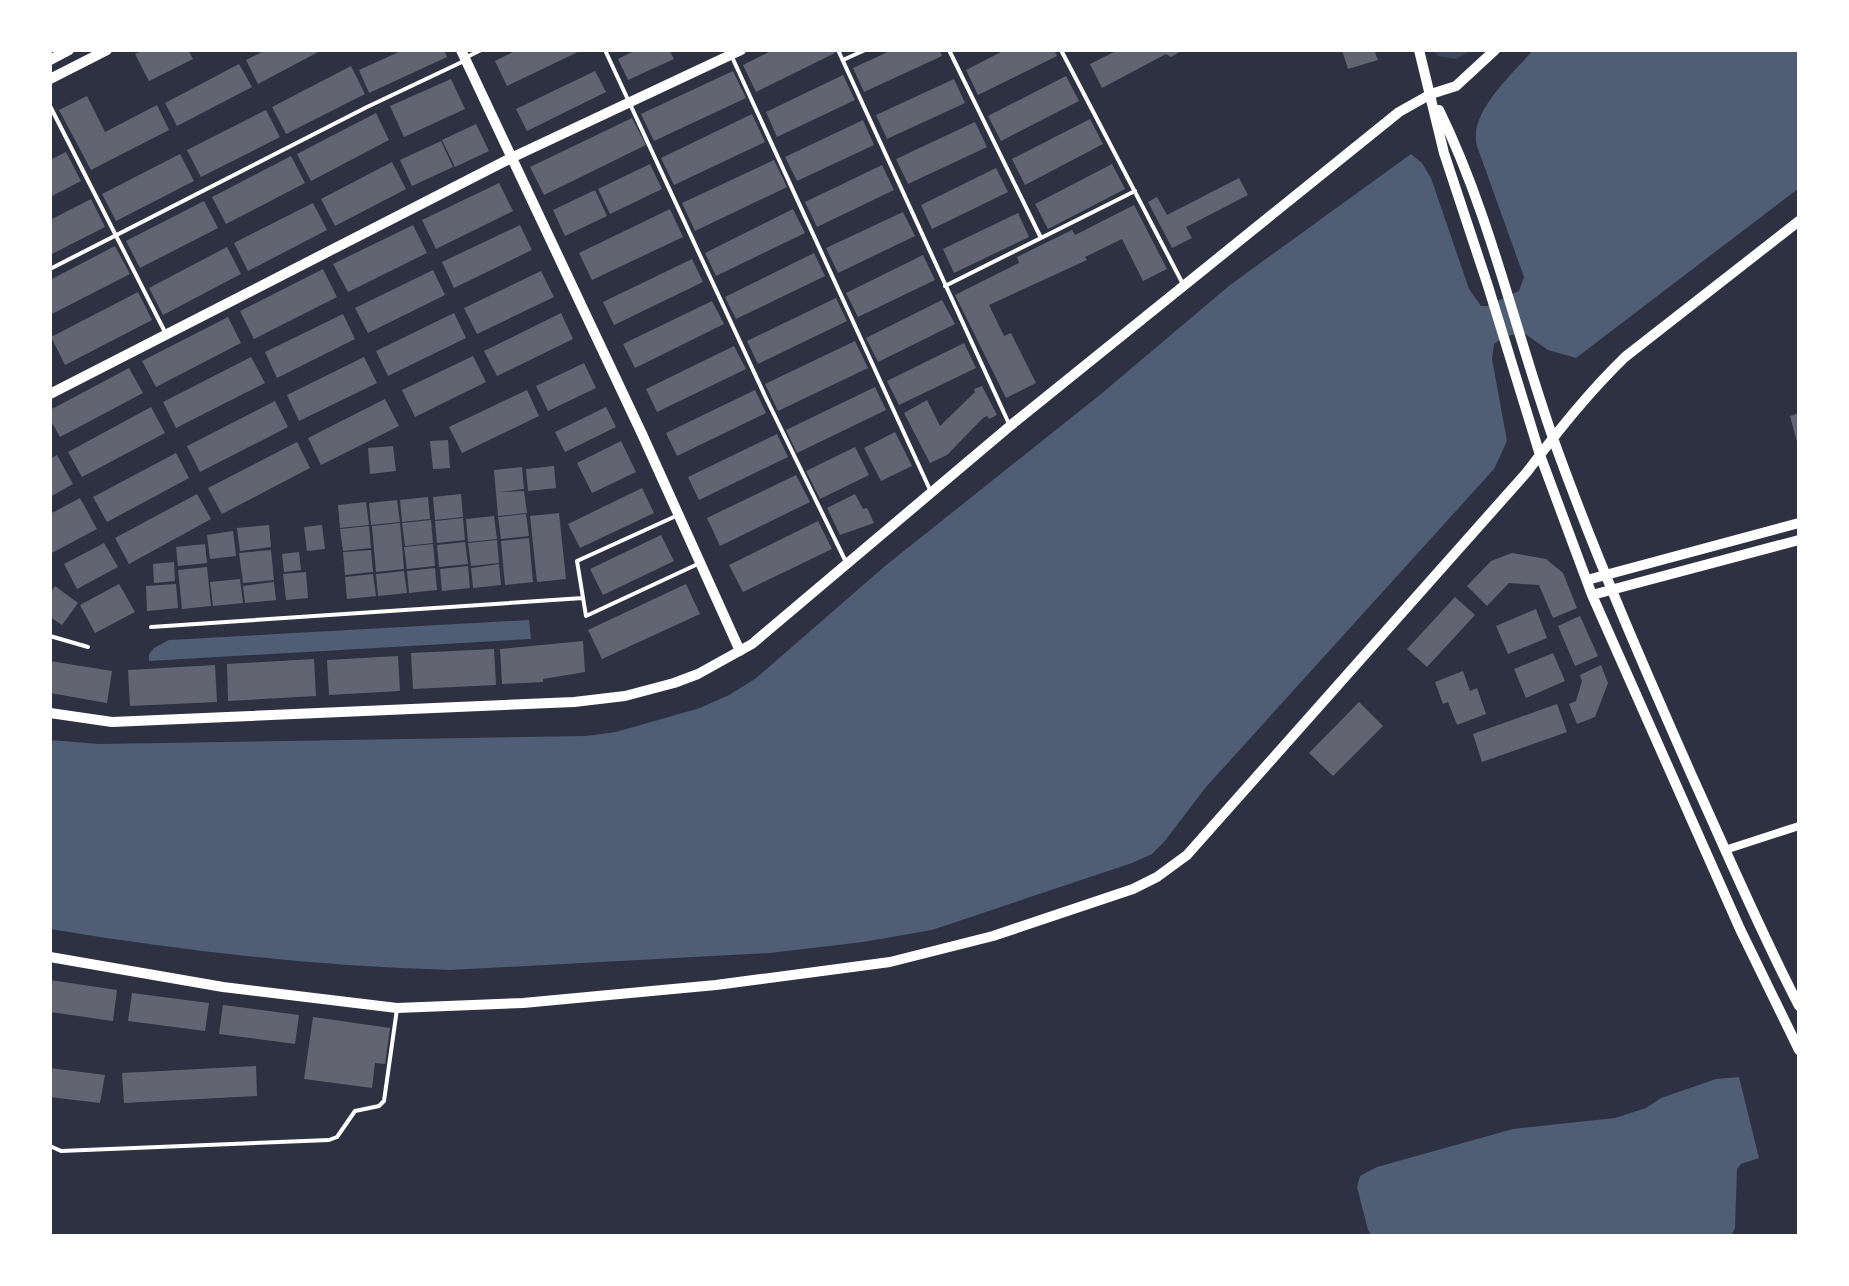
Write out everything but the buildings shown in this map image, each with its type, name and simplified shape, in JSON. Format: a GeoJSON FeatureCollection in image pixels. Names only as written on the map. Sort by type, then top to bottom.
{"type":"FeatureCollection","features":[{"type":"Feature","properties":{"kind":"street"},"geometry":{"type":"LineString","coordinates":[[50,60],[69,50]]}},
{"type":"Feature","properties":{"kind":"street"},"geometry":{"type":"LineString","coordinates":[[50,79],[107,50]]}},
{"type":"Feature","properties":{"kind":"street"},"geometry":{"type":"LineString","coordinates":[[1419,50],[1444,153],[1540,455],[1592,595],[1740,929],[1799,1050]]}},
{"type":"Feature","properties":{"kind":"street"},"geometry":{"type":"LineString","coordinates":[[50,713],[112,722],[574,702],[625,696],[698,674],[752,644],[1010,426],[1399,112],[1431,94],[1456,86],[1495,50]]}},
{"type":"Feature","properties":{"kind":"street"},"geometry":{"type":"LineString","coordinates":[[50,394],[511,158],[735,52]]}},
{"type":"Feature","properties":{"kind":"street"},"geometry":{"type":"LineString","coordinates":[[464,56],[740,651]]}},
{"type":"Feature","properties":{"kind":"street"},"geometry":{"type":"LineString","coordinates":[[1431,94],[1457,147],[1553,438],[1610,590],[1725,850],[1799,1006]]}},
{"type":"Feature","properties":{"kind":"street"},"geometry":{"type":"LineString","coordinates":[[50,957],[223,987],[397,1008],[523,1003],[716,985],[890,962],[993,936],[1133,889],[1157,877],[1187,855],[1327,700],[1540,455],[1574,410],[1625,357],[1799,221]]}},
{"type":"Feature","properties":{"kind":"street"},"geometry":{"type":"LineString","coordinates":[[1587,580],[1799,523]]}},
{"type":"Feature","properties":{"kind":"street"},"geometry":{"type":"LineString","coordinates":[[1592,595],[1799,540]]}},
{"type":"Feature","properties":{"kind":"street"},"geometry":{"type":"LineString","coordinates":[[1725,850],[1799,826]]}},
{"type":"Feature","properties":{"kind":"lane"},"geometry":{"type":"LineString","coordinates":[[50,269],[481,50]]}},
{"type":"Feature","properties":{"kind":"lane"},"geometry":{"type":"LineString","coordinates":[[605,50],[766,398],[847,564]]}},
{"type":"Feature","properties":{"kind":"lane"},"geometry":{"type":"LineString","coordinates":[[838,50],[1010,426]]}},
{"type":"Feature","properties":{"kind":"lane"},"geometry":{"type":"LineString","coordinates":[[843,60],[865,50]]}},
{"type":"Feature","properties":{"kind":"lane"},"geometry":{"type":"LineString","coordinates":[[949,50],[1041,238]]}},
{"type":"Feature","properties":{"kind":"lane"},"geometry":{"type":"LineString","coordinates":[[1061,50],[1185,287]]}},
{"type":"Feature","properties":{"kind":"lane"},"geometry":{"type":"LineString","coordinates":[[735,52],[931,492]]}},
{"type":"Feature","properties":{"kind":"lane"},"geometry":{"type":"LineString","coordinates":[[50,106],[166,334]]}},
{"type":"Feature","properties":{"kind":"lane"},"geometry":{"type":"LineString","coordinates":[[945,286],[1135,191]]}},
{"type":"Feature","properties":{"kind":"lane"},"geometry":{"type":"LineString","coordinates":[[678,515],[577,561],[586,616],[700,563]]}},
{"type":"Feature","properties":{"kind":"lane"},"geometry":{"type":"LineString","coordinates":[[151,627],[583,598]]}},
{"type":"Feature","properties":{"kind":"lane"},"geometry":{"type":"LineString","coordinates":[[50,636],[88,647]]}},
{"type":"Feature","properties":{"kind":"lane"},"geometry":{"type":"LineString","coordinates":[[50,1146],[61,1151],[329,1140],[337,1137],[355,1111],[379,1106],[384,1101],[397,1008]]}},
{"type":"Feature","properties":{"kind":"shaded area"},"geometry":{"type":"Polygon","coordinates":[[[1433,50],[1472,50],[1456,59],[1438,56],[1433,50]]]}},
{"type":"Feature","properties":{"kind":"shaded area"},"geometry":{"type":"Polygon","coordinates":[[[1533,50],[1799,50],[1799,188],[1576,358],[1548,350],[1524,333],[1506,336],[1494,344],[1492,359],[1507,441],[1494,469],[1206,787],[1152,854],[932,930],[770,953],[450,970],[249,956],[50,929],[50,740],[99,744],[586,736],[616,732],[700,708],[755,679],[885,566],[1101,394],[1230,285],[1411,154],[1422,163],[1431,178],[1469,289],[1481,306],[1519,291],[1524,277],[1477,146],[1476,133],[1485,107],[1533,50]]]}},
{"type":"Feature","properties":{"kind":"shaded area"},"geometry":{"type":"Polygon","coordinates":[[[529,620],[531,639],[149,661],[149,654],[154,648],[169,640],[529,620]]]}},
{"type":"Feature","properties":{"kind":"shaded area"},"geometry":{"type":"Polygon","coordinates":[[[1739,1077],[1759,1158],[1741,1164],[1737,1169],[1735,1228],[1731,1236],[1372,1236],[1368,1230],[1357,1187],[1360,1176],[1377,1167],[1513,1129],[1615,1118],[1716,1079],[1739,1077]]]}}]}
